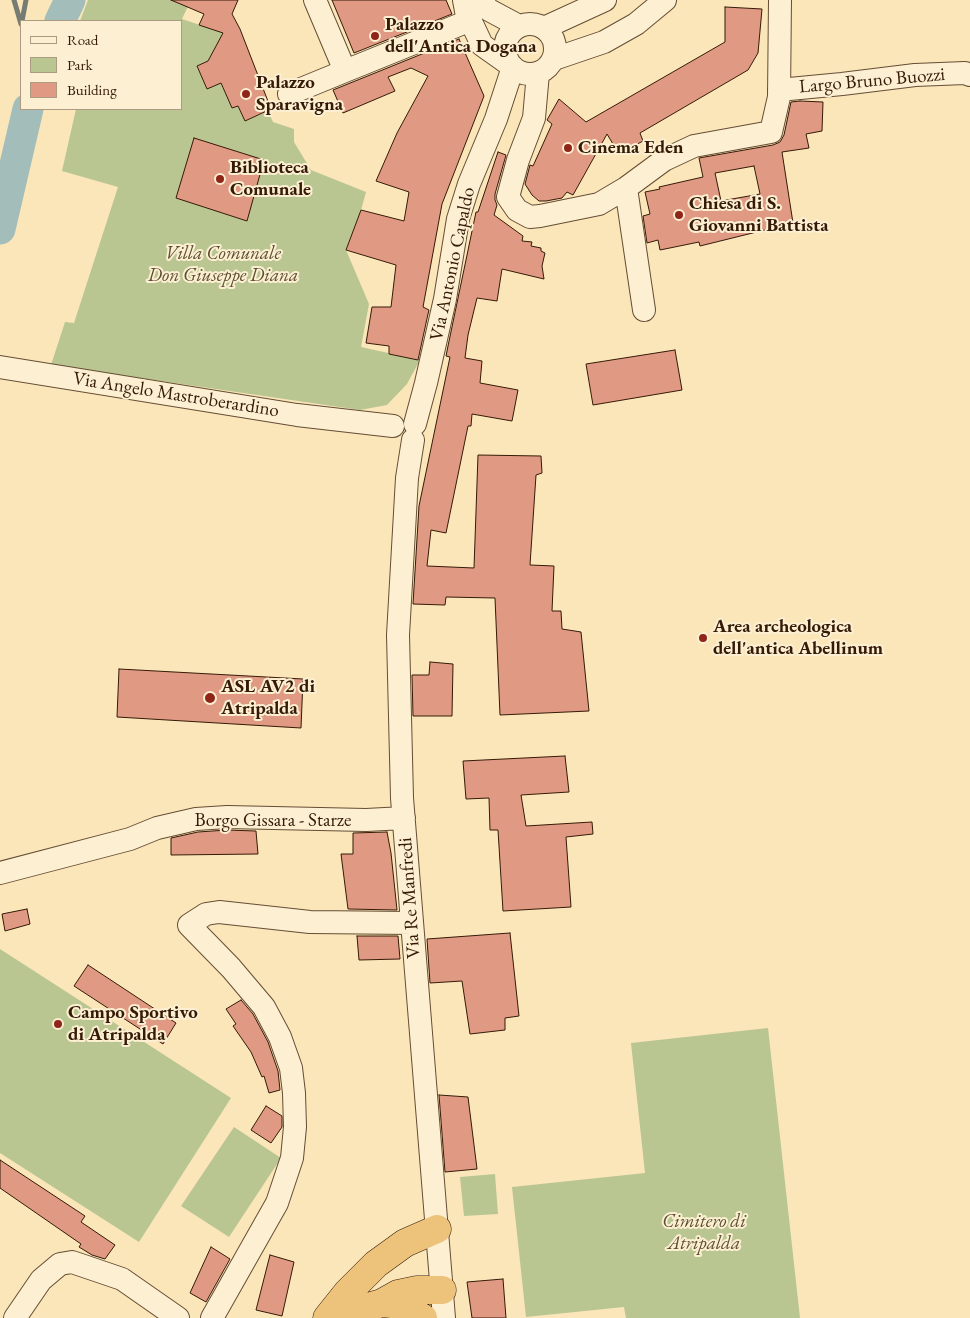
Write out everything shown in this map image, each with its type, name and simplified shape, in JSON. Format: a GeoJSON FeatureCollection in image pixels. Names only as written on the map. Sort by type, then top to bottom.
{"type":"FeatureCollection","features":[{"type":"Feature","properties":{"kind":"highway"},"geometry":{"type":"LineString","coordinates":[[327,1318],[347,1293],[376,1264],[405,1243],[437,1229]]}},
{"type":"Feature","properties":{"kind":"highway"},"geometry":{"type":"LineString","coordinates":[[331,1318],[382,1303],[398,1294],[417,1290],[442,1290]]}},
{"type":"Feature","properties":{"kind":"highway"},"geometry":{"type":"LineString","coordinates":[[382,1303],[401,1305],[423,1318]]}},
{"type":"Feature","properties":{"kind":"street"},"geometry":{"type":"LineString","coordinates":[[315,0],[345,71]]}},
{"type":"Feature","properties":{"kind":"street"},"geometry":{"type":"LineString","coordinates":[[480,0],[488,10],[519,26]]}},
{"type":"Feature","properties":{"kind":"street"},"geometry":{"type":"LineString","coordinates":[[544,28],[606,0]]}},
{"type":"Feature","properties":{"kind":"street"},"geometry":{"type":"LineString","coordinates":[[496,119],[533,68],[604,42],[636,24],[665,0]]}},
{"type":"Feature","properties":{"kind":"street"},"geometry":{"type":"LineString","coordinates":[[533,68],[534,118],[518,160],[508,197],[517,210],[530,217],[599,204],[626,188],[664,160],[694,146],[771,132],[779,90],[780,0]]}},
{"type":"Feature","properties":{"kind":"street"},"geometry":{"type":"LineString","coordinates":[[289,94],[345,71],[468,10],[504,92]]}},
{"type":"Feature","properties":{"kind":"street"},"geometry":{"type":"LineString","coordinates":[[496,119],[504,92],[556,52],[553,38],[544,28],[536,24],[527,24],[519,26],[508,37],[506,53],[533,68]]}},
{"type":"Feature","properties":{"kind":"street"},"geometry":{"type":"LineString","coordinates":[[482,45],[533,68]]}},
{"type":"Feature","properties":{"kind":"street","name":"Largo Bruno Buozzi"},"geometry":{"type":"LineString","coordinates":[[779,90],[915,75],[968,72]]}},
{"type":"Feature","properties":{"kind":"street","name":"Via Antonio Capaldo"},"geometry":{"type":"LineString","coordinates":[[402,431],[426,383],[445,299],[458,219],[469,184],[496,119]]}},
{"type":"Feature","properties":{"kind":"street"},"geometry":{"type":"LineString","coordinates":[[626,188],[644,310]]}},
{"type":"Feature","properties":{"kind":"street","name":"Via Angelo Mastroberardino"},"geometry":{"type":"LineString","coordinates":[[0,367],[296,415],[352,421],[402,431]]}},
{"type":"Feature","properties":{"kind":"street","name":"Via Re Manfredi"},"geometry":{"type":"LineString","coordinates":[[402,431],[407,478],[398,634],[404,818],[444,1318]]}},
{"type":"Feature","properties":{"kind":"street","name":"Borgo Gissara - Starze"},"geometry":{"type":"LineString","coordinates":[[0,873],[130,838],[157,828],[196,819],[226,817],[366,820],[404,818]]}},
{"type":"Feature","properties":{"kind":"street"},"geometry":{"type":"LineString","coordinates":[[212,1318],[277,1203],[292,1158],[295,1127],[294,1093],[291,1068],[280,1037],[264,1007],[232,968],[188,925],[206,914],[219,912],[310,922],[412,922]]}},
{"type":"Feature","properties":{"kind":"street"},"geometry":{"type":"LineString","coordinates":[[15,1318],[41,1280],[60,1264],[72,1262],[122,1279],[178,1318]]}},
{"type":"Feature","properties":{"kind":"green space","name":"Villa Comunale Don Giuseppe Diana"},"geometry":{"type":"Polygon","coordinates":[[[88,0],[191,0],[182,19],[224,33],[214,58],[197,66],[207,89],[221,83],[232,108],[238,106],[245,121],[268,111],[273,122],[294,129],[294,142],[311,170],[366,192],[346,250],[369,304],[361,347],[420,360],[407,384],[387,405],[360,410],[51,365],[65,322],[74,323],[118,187],[62,171],[76,110],[182,110],[182,20],[80,20],[88,0]]]}},
{"type":"Feature","properties":{"kind":"green space","name":"Campo Sportivo di Atripalda"},"geometry":{"type":"Polygon","coordinates":[[[0,949],[231,1098],[139,1242],[0,1153],[0,949]]]}},
{"type":"Feature","properties":{"kind":"green space","name":"Cimitero di Atripalda"},"geometry":{"type":"Polygon","coordinates":[[[768,1028],[800,1318],[626,1318],[624,1307],[526,1317],[512,1187],[645,1173],[631,1043],[768,1028]]]}},
{"type":"Feature","properties":{"kind":"green space"},"geometry":{"type":"Polygon","coordinates":[[[234,1127],[281,1158],[229,1237],[181,1206],[234,1127]]]}},
{"type":"Feature","properties":{"kind":"green space"},"geometry":{"type":"Polygon","coordinates":[[[495,1174],[498,1214],[464,1216],[460,1177],[495,1174]]]}},
{"type":"Feature","properties":{"kind":"building"},"geometry":{"type":"Polygon","coordinates":[[[171,0],[238,0],[232,14],[240,29],[271,109],[245,121],[238,106],[232,108],[221,83],[207,89],[197,66],[208,61],[223,33],[199,25],[204,14],[171,0]]]}},
{"type":"Feature","properties":{"kind":"building","name":"Palazzo dell'Antica Dogana"},"geometry":{"type":"Polygon","coordinates":[[[332,0],[446,0],[452,14],[354,53],[332,0]]]}},
{"type":"Feature","properties":{"kind":"building"},"geometry":{"type":"Polygon","coordinates":[[[725,7],[762,9],[758,53],[748,70],[640,133],[643,141],[619,154],[607,134],[573,195],[567,192],[562,198],[539,201],[532,195],[525,184],[530,165],[533,166],[552,124],[547,120],[559,99],[586,122],[725,42],[725,7]]]}},
{"type":"Feature","properties":{"kind":"building"},"geometry":{"type":"Polygon","coordinates":[[[459,39],[484,96],[442,204],[423,307],[429,310],[418,360],[389,354],[389,346],[366,343],[372,307],[391,307],[396,265],[346,250],[361,210],[404,221],[409,192],[376,181],[397,133],[428,76],[411,68],[388,77],[395,91],[343,113],[333,90],[459,39]]]}},
{"type":"Feature","properties":{"kind":"building"},"geometry":{"type":"Polygon","coordinates":[[[791,102],[823,102],[822,131],[806,134],[809,148],[782,152],[793,223],[700,246],[699,242],[660,250],[658,240],[647,243],[643,216],[650,214],[645,192],[703,177],[699,158],[773,145],[780,142],[784,135],[791,102]],[[754,166],[715,173],[721,201],[760,194],[754,166]]]}},
{"type":"Feature","properties":{"kind":"building","name":"Biblioteca Comunale"},"geometry":{"type":"Polygon","coordinates":[[[194,138],[264,160],[247,221],[176,198],[194,138]]]}},
{"type":"Feature","properties":{"kind":"building"},"geometry":{"type":"Polygon","coordinates":[[[498,152],[506,155],[495,194],[497,205],[494,215],[523,236],[522,241],[532,242],[531,246],[541,248],[541,251],[545,253],[542,266],[544,279],[502,269],[497,301],[477,298],[468,335],[465,358],[482,361],[480,383],[518,390],[512,421],[472,414],[471,426],[468,426],[446,533],[431,530],[427,566],[474,568],[478,455],[541,456],[542,473],[536,475],[530,565],[554,566],[552,611],[561,611],[562,629],[581,632],[589,711],[500,715],[495,598],[446,597],[445,605],[413,604],[419,506],[450,357],[446,356],[476,212],[478,212],[498,152]]]}},
{"type":"Feature","properties":{"kind":"building"},"geometry":{"type":"Polygon","coordinates":[[[675,350],[682,390],[593,405],[586,364],[675,350]]]}},
{"type":"Feature","properties":{"kind":"building"},"geometry":{"type":"Polygon","coordinates":[[[430,662],[453,664],[452,716],[413,716],[412,675],[429,675],[430,662]]]}},
{"type":"Feature","properties":{"kind":"building","name":"ASL AV2 di Atripalda"},"geometry":{"type":"Polygon","coordinates":[[[119,669],[303,679],[301,728],[117,717],[119,669]]]}},
{"type":"Feature","properties":{"kind":"building"},"geometry":{"type":"Polygon","coordinates":[[[565,756],[569,792],[521,795],[526,826],[592,822],[593,834],[566,837],[571,907],[503,911],[498,830],[490,830],[489,798],[466,799],[463,761],[565,756]]]}},
{"type":"Feature","properties":{"kind":"building"},"geometry":{"type":"Polygon","coordinates":[[[256,831],[258,854],[171,855],[171,838],[198,832],[256,831]]]}},
{"type":"Feature","properties":{"kind":"building"},"geometry":{"type":"Polygon","coordinates":[[[387,832],[397,910],[348,909],[341,854],[353,854],[353,833],[387,832]]]}},
{"type":"Feature","properties":{"kind":"building"},"geometry":{"type":"Polygon","coordinates":[[[27,909],[30,924],[5,931],[2,914],[27,909]]]}},
{"type":"Feature","properties":{"kind":"building"},"geometry":{"type":"Polygon","coordinates":[[[510,933],[519,1016],[505,1018],[505,1030],[470,1034],[462,981],[430,983],[427,939],[510,933]]]}},
{"type":"Feature","properties":{"kind":"building"},"geometry":{"type":"Polygon","coordinates":[[[357,936],[398,936],[400,959],[359,960],[357,936]]]}},
{"type":"Feature","properties":{"kind":"building"},"geometry":{"type":"Polygon","coordinates":[[[88,965],[176,1023],[163,1044],[74,986],[88,965]]]}},
{"type":"Feature","properties":{"kind":"building"},"geometry":{"type":"Polygon","coordinates":[[[241,1000],[253,1014],[268,1042],[278,1071],[280,1090],[269,1093],[264,1076],[262,1077],[251,1052],[233,1026],[236,1024],[226,1009],[241,1000]]]}},
{"type":"Feature","properties":{"kind":"building"},"geometry":{"type":"Polygon","coordinates":[[[439,1095],[468,1097],[477,1169],[445,1172],[439,1095]]]}},
{"type":"Feature","properties":{"kind":"building"},"geometry":{"type":"Polygon","coordinates":[[[266,1106],[282,1116],[282,1127],[271,1143],[251,1130],[266,1106]]]}},
{"type":"Feature","properties":{"kind":"building"},"geometry":{"type":"Polygon","coordinates":[[[0,1160],[85,1216],[81,1222],[115,1245],[105,1259],[92,1255],[79,1247],[81,1244],[0,1188],[0,1160]]]}},
{"type":"Feature","properties":{"kind":"building"},"geometry":{"type":"Polygon","coordinates":[[[211,1247],[230,1259],[206,1302],[190,1293],[211,1247]]]}},
{"type":"Feature","properties":{"kind":"building"},"geometry":{"type":"Polygon","coordinates":[[[270,1255],[294,1262],[282,1316],[256,1310],[270,1255]]]}},
{"type":"Feature","properties":{"kind":"building"},"geometry":{"type":"Polygon","coordinates":[[[503,1279],[506,1318],[472,1318],[467,1282],[503,1279]]]}},
{"type":"Feature","properties":{"kind":"waterway"},"geometry":{"type":"LineString","coordinates":[[14,0],[20,21]]}},
{"type":"Feature","properties":{"kind":"waterway"},"geometry":{"type":"LineString","coordinates":[[22,20],[26,0]]}},
{"type":"Feature","properties":{"kind":"waterway"},"geometry":{"type":"LineString","coordinates":[[60,20],[70,0]]}},
{"type":"Feature","properties":{"kind":"waterway"},"geometry":{"type":"LineString","coordinates":[[0,229],[28,110]]}},
{"type":"Feature","properties":{"kind":"place","name":"Palazzo dell'Antica Dogana"},"geometry":{"type":"Point","coordinates":[375,36]}},
{"type":"Feature","properties":{"kind":"place","name":"Palazzo Sparavigna"},"geometry":{"type":"Point","coordinates":[246,94]}},
{"type":"Feature","properties":{"kind":"place","name":"Cinema Eden"},"geometry":{"type":"Point","coordinates":[568,148]}},
{"type":"Feature","properties":{"kind":"place","name":"Biblioteca Comunale"},"geometry":{"type":"Point","coordinates":[220,179]}},
{"type":"Feature","properties":{"kind":"place","name":"Chiesa di S. Giovanni Battista"},"geometry":{"type":"Point","coordinates":[679,215]}},
{"type":"Feature","properties":{"kind":"place","name":"Area archeologica dell'antica Abellinum"},"geometry":{"type":"Point","coordinates":[703,638]}},
{"type":"Feature","properties":{"kind":"place","name":"ASL AV2 di Atripalda"},"geometry":{"type":"Point","coordinates":[210,698]}},
{"type":"Feature","properties":{"kind":"place","name":"Campo Sportivo di Atripalda"},"geometry":{"type":"Point","coordinates":[58,1024]}}]}
